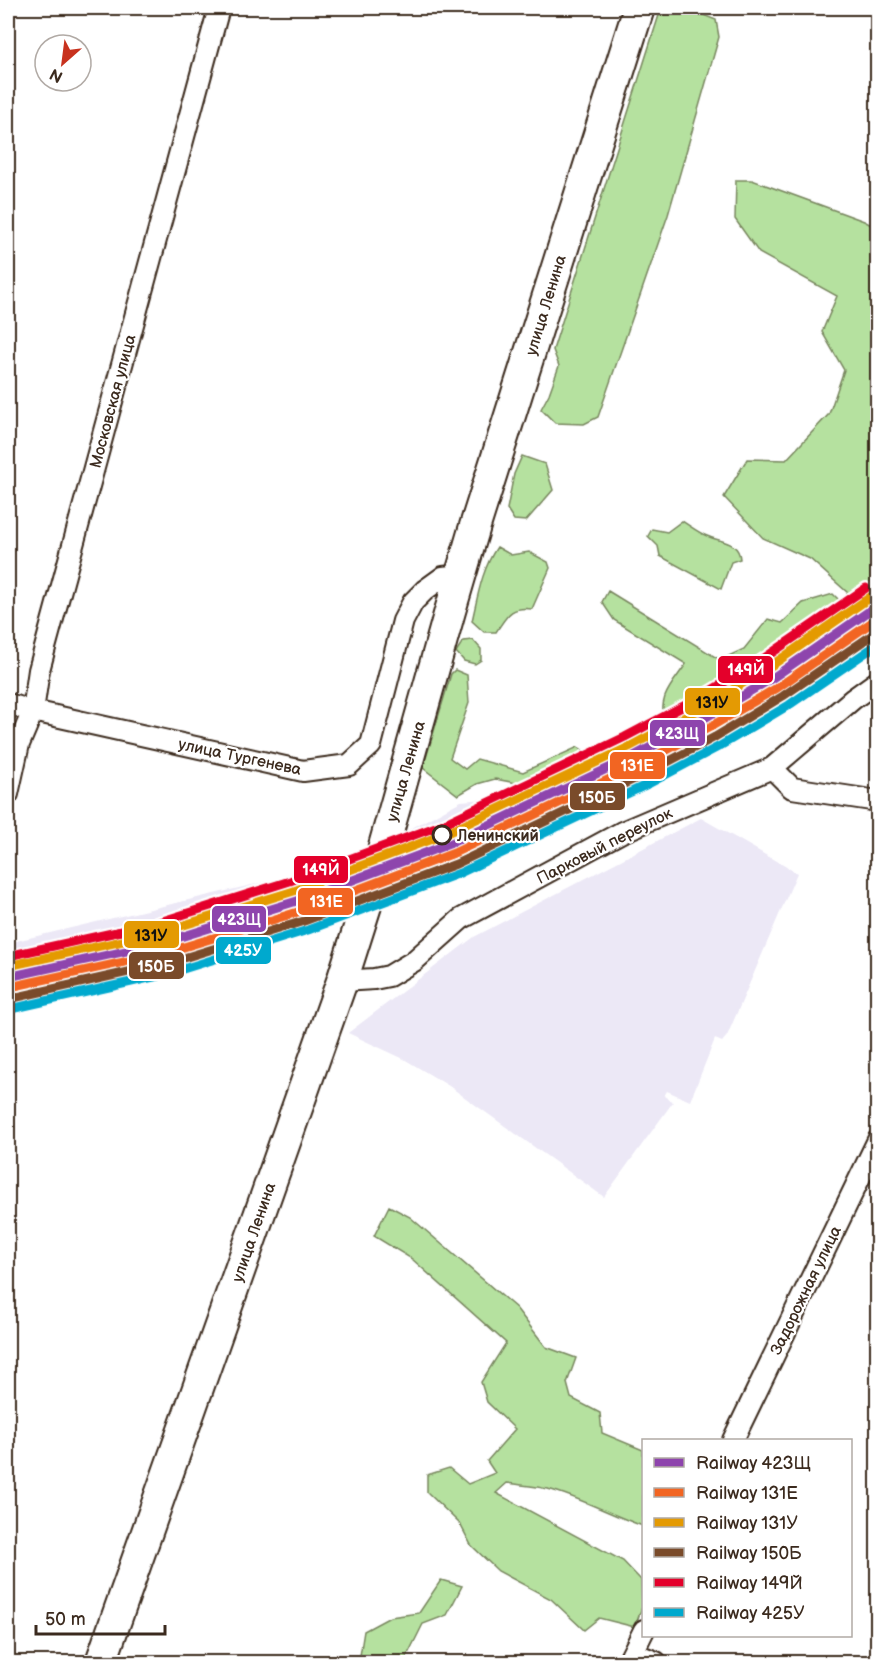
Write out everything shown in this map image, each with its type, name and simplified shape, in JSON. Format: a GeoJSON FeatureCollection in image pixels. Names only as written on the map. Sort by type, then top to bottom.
{"type":"FeatureCollection","features":[{"type":"Feature","properties":{"kind":"main road","name":"улица Ленина"},"geometry":{"type":"LineString","coordinates":[[101,1662],[342,981],[377,872],[461,575],[639,8]]}},
{"type":"Feature","properties":{"kind":"street","name":"Московская улица"},"geometry":{"type":"LineString","coordinates":[[8,795],[19,744],[33,711],[39,670],[219,8]]}},
{"type":"Feature","properties":{"kind":"street","name":"улица Тургенева"},"geometry":{"type":"LineString","coordinates":[[8,704],[303,771],[349,765],[371,745],[403,621],[412,602],[443,577],[461,575]]}},
{"type":"Feature","properties":{"kind":"street","name":"Парковый переулок"},"geometry":{"type":"LineString","coordinates":[[342,981],[374,980],[389,976],[414,961],[461,919],[622,832],[772,768],[853,699],[878,681]]}},
{"type":"Feature","properties":{"kind":"street"},"geometry":{"type":"LineString","coordinates":[[772,768],[792,788],[878,801]]}},
{"type":"Feature","properties":{"kind":"street","name":"Задорожная улица"},"geometry":{"type":"LineString","coordinates":[[732,1439],[878,1140]]}},
{"type":"Feature","properties":{"kind":"street"},"geometry":{"type":"LineString","coordinates":[[642,1634],[631,1658],[656,1662]]}},
{"type":"Feature","properties":{"kind":"shaded area"},"geometry":{"type":"Polygon","coordinates":[[[877,585],[877,635],[545,833],[357,903],[191,947],[8,991],[8,943],[302,873],[410,829],[461,801],[520,796],[665,725],[857,601],[877,585]]]}},
{"type":"Feature","properties":{"kind":"shaded area"},"geometry":{"type":"Polygon","coordinates":[[[701,818],[797,873],[727,1036],[722,1042],[715,1039],[690,1101],[667,1091],[664,1096],[673,1102],[604,1197],[449,1086],[404,1059],[348,1033],[474,937],[701,818]]]}},
{"type":"Feature","properties":{"kind":"green space"},"geometry":{"type":"Polygon","coordinates":[[[673,8],[686,8],[716,20],[719,37],[668,215],[598,417],[584,424],[555,423],[541,409],[559,366],[553,350],[659,15],[673,8]]]}},
{"type":"Feature","properties":{"kind":"green space"},"geometry":{"type":"Polygon","coordinates":[[[736,180],[752,180],[864,221],[877,228],[877,585],[857,601],[810,559],[763,538],[724,497],[747,459],[786,460],[829,414],[844,370],[822,332],[837,296],[759,253],[735,219],[736,180]]]}},
{"type":"Feature","properties":{"kind":"green space"},"geometry":{"type":"Polygon","coordinates":[[[522,456],[545,464],[553,490],[526,521],[514,520],[507,509],[514,474],[522,456]]]}},
{"type":"Feature","properties":{"kind":"green space"},"geometry":{"type":"Polygon","coordinates":[[[682,521],[704,535],[733,545],[739,553],[740,559],[731,562],[721,589],[660,556],[658,546],[648,536],[652,529],[667,532],[682,521]]]}},
{"type":"Feature","properties":{"kind":"green space"},"geometry":{"type":"Polygon","coordinates":[[[497,547],[511,555],[529,552],[548,562],[550,568],[532,609],[514,611],[506,617],[496,632],[484,632],[472,621],[484,573],[497,547]]]}},
{"type":"Feature","properties":{"kind":"green space"},"geometry":{"type":"Polygon","coordinates":[[[608,591],[720,660],[744,649],[768,619],[782,623],[803,603],[833,594],[843,604],[840,613],[665,725],[664,699],[686,664],[614,620],[602,602],[608,591]]]}},
{"type":"Feature","properties":{"kind":"green space"},"geometry":{"type":"Polygon","coordinates":[[[473,640],[481,649],[481,660],[475,664],[464,661],[456,652],[463,641],[473,640]]]}},
{"type":"Feature","properties":{"kind":"green space"},"geometry":{"type":"Polygon","coordinates":[[[455,670],[467,675],[469,703],[450,758],[465,769],[477,759],[523,772],[578,747],[586,752],[588,760],[527,785],[495,779],[477,784],[458,795],[423,768],[451,674],[455,670]]]}},
{"type":"Feature","properties":{"kind":"green space"},"geometry":{"type":"Polygon","coordinates":[[[389,1206],[410,1217],[516,1308],[546,1347],[576,1358],[567,1383],[571,1398],[600,1413],[602,1433],[642,1450],[642,1526],[548,1489],[507,1483],[496,1493],[623,1561],[641,1580],[642,1607],[635,1627],[599,1618],[584,1630],[551,1599],[498,1571],[471,1545],[460,1524],[427,1492],[427,1475],[449,1468],[468,1484],[495,1473],[487,1461],[515,1429],[487,1402],[481,1382],[506,1343],[412,1259],[374,1236],[389,1206]]]}},
{"type":"Feature","properties":{"kind":"green space"},"geometry":{"type":"Polygon","coordinates":[[[441,1580],[462,1586],[447,1615],[423,1624],[404,1662],[359,1662],[364,1631],[390,1617],[419,1613],[441,1580]]]}},
{"type":"Feature","properties":{"kind":"rail line","name":"149Й"},"geometry":{"type":"LineString","coordinates":[[8,956],[153,924],[290,881],[441,825],[625,737],[695,700],[760,661],[866,588]]}},
{"type":"Feature","properties":{"kind":"rail line","name":"131У"},"geometry":{"type":"LineString","coordinates":[[8,966],[155,934],[294,891],[445,834],[629,747],[700,709],[765,670],[872,596]]}},
{"type":"Feature","properties":{"kind":"rail line","name":"423Щ"},"geometry":{"type":"LineString","coordinates":[[8,977],[158,944],[297,901],[449,844],[634,756],[705,718],[771,679],[878,605]]}},
{"type":"Feature","properties":{"kind":"rail line","name":"131Е"},"geometry":{"type":"LineString","coordinates":[[10,987],[161,954],[301,911],[454,853],[639,765],[710,727],[777,688],[878,618]]}},
{"type":"Feature","properties":{"kind":"rail line","name":"150Б"},"geometry":{"type":"LineString","coordinates":[[13,998],[164,964],[304,921],[456,864],[643,775],[715,737],[783,696],[878,631]]}},
{"type":"Feature","properties":{"kind":"rail line","name":"425У"},"geometry":{"type":"LineString","coordinates":[[15,1008],[167,974],[308,930],[460,873],[648,784],[720,746],[789,705],[878,644]]}},
{"type":"Feature","properties":{"kind":"place","name":"Ленинский"},"geometry":{"type":"Point","coordinates":[442,835]}}]}
